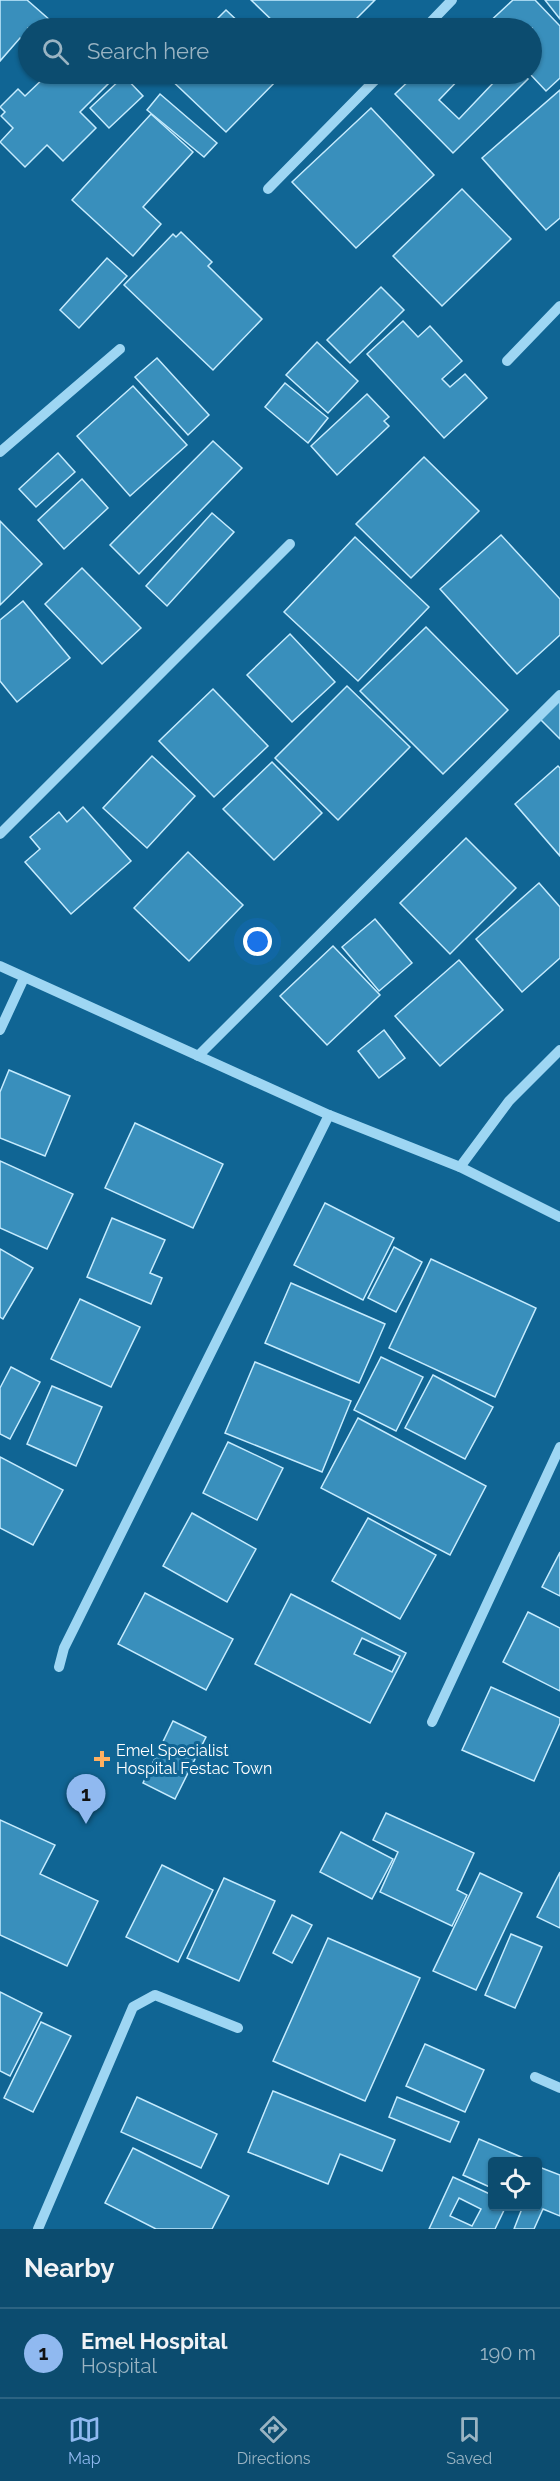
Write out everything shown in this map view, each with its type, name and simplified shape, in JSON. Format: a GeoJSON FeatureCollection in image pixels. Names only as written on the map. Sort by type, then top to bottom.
{"type":"FeatureCollection","features":[{"type":"Feature","properties":{"kind":"street"},"geometry":{"type":"LineString","coordinates":[[435,18],[452,0]]}},
{"type":"Feature","properties":{"kind":"street"},"geometry":{"type":"LineString","coordinates":[[268,189],[371,84]]}},
{"type":"Feature","properties":{"kind":"street"},"geometry":{"type":"LineString","coordinates":[[507,361],[560,306]]}},
{"type":"Feature","properties":{"kind":"street"},"geometry":{"type":"LineString","coordinates":[[0,452],[120,349]]}},
{"type":"Feature","properties":{"kind":"street"},"geometry":{"type":"LineString","coordinates":[[0,834],[290,544]]}},
{"type":"Feature","properties":{"kind":"street"},"geometry":{"type":"LineString","coordinates":[[198,1056],[560,694]]}},
{"type":"Feature","properties":{"kind":"street"},"geometry":{"type":"LineString","coordinates":[[0,966],[329,1115],[460,1167],[560,1217]]}},
{"type":"Feature","properties":{"kind":"street"},"geometry":{"type":"LineString","coordinates":[[0,1030],[24,978]]}},
{"type":"Feature","properties":{"kind":"street"},"geometry":{"type":"LineString","coordinates":[[460,1167],[509,1101],[560,1050]]}},
{"type":"Feature","properties":{"kind":"street"},"geometry":{"type":"LineString","coordinates":[[59,1667],[64,1648],[329,1115]]}},
{"type":"Feature","properties":{"kind":"street"},"geometry":{"type":"LineString","coordinates":[[432,1722],[560,1447]]}},
{"type":"Feature","properties":{"kind":"street"},"geometry":{"type":"LineString","coordinates":[[38,2229],[133,2007],[156,1995],[238,2028]]}},
{"type":"Feature","properties":{"kind":"street"},"geometry":{"type":"LineString","coordinates":[[535,2077],[560,2088]]}},
{"type":"Feature","properties":{"kind":"building"},"geometry":{"type":"Polygon","coordinates":[[[0,0],[27,0],[48,18],[18,18],[18,40],[0,61],[0,0]]]}},
{"type":"Feature","properties":{"kind":"building"},"geometry":{"type":"Polygon","coordinates":[[[251,0],[375,0],[357,18],[270,18],[251,0]]]}},
{"type":"Feature","properties":{"kind":"building"},"geometry":{"type":"Polygon","coordinates":[[[513,0],[535,0],[560,26],[560,78],[546,91],[539,84],[542,84],[542,18],[494,18],[513,0]]]}},
{"type":"Feature","properties":{"kind":"building"},"geometry":{"type":"Polygon","coordinates":[[[545,0],[560,0],[560,19],[545,0]]]}},
{"type":"Feature","properties":{"kind":"building"},"geometry":{"type":"Polygon","coordinates":[[[226,10],[234,18],[218,18],[226,10]]]}},
{"type":"Feature","properties":{"kind":"building"},"geometry":{"type":"Polygon","coordinates":[[[38,84],[108,84],[80,112],[96,128],[63,161],[47,145],[25,167],[0,142],[13,128],[1,116],[5,112],[0,107],[18,89],[25,96],[38,84]]]}},
{"type":"Feature","properties":{"kind":"building"},"geometry":{"type":"Polygon","coordinates":[[[116,84],[132,84],[143,96],[109,128],[90,108],[116,84]]]}},
{"type":"Feature","properties":{"kind":"building"},"geometry":{"type":"Polygon","coordinates":[[[176,84],[273,84],[226,132],[176,84]]]}},
{"type":"Feature","properties":{"kind":"building"},"geometry":{"type":"Polygon","coordinates":[[[406,84],[454,84],[439,100],[459,119],[492,84],[523,84],[453,153],[395,94],[406,84]]]}},
{"type":"Feature","properties":{"kind":"building"},"geometry":{"type":"Polygon","coordinates":[[[560,90],[560,218],[546,230],[482,158],[560,90]]]}},
{"type":"Feature","properties":{"kind":"building"},"geometry":{"type":"Polygon","coordinates":[[[160,94],[217,143],[204,157],[147,110],[160,94]]]}},
{"type":"Feature","properties":{"kind":"building"},"geometry":{"type":"Polygon","coordinates":[[[371,108],[434,175],[356,248],[292,182],[371,108]]]}},
{"type":"Feature","properties":{"kind":"building"},"geometry":{"type":"Polygon","coordinates":[[[151,114],[193,152],[143,207],[161,224],[133,256],[72,200],[151,114]]]}},
{"type":"Feature","properties":{"kind":"building"},"geometry":{"type":"Polygon","coordinates":[[[462,189],[511,239],[442,306],[393,256],[462,189]]]}},
{"type":"Feature","properties":{"kind":"building"},"geometry":{"type":"Polygon","coordinates":[[[181,232],[212,262],[208,266],[262,319],[213,370],[124,285],[173,234],[176,237],[181,232]]]}},
{"type":"Feature","properties":{"kind":"building"},"geometry":{"type":"Polygon","coordinates":[[[107,258],[127,276],[79,328],[60,310],[107,258]]]}},
{"type":"Feature","properties":{"kind":"building"},"geometry":{"type":"Polygon","coordinates":[[[381,287],[404,310],[350,363],[327,340],[381,287]]]}},
{"type":"Feature","properties":{"kind":"building"},"geometry":{"type":"Polygon","coordinates":[[[403,321],[418,337],[430,326],[462,361],[442,379],[450,387],[465,374],[487,398],[444,438],[367,354],[403,321]]]}},
{"type":"Feature","properties":{"kind":"building"},"geometry":{"type":"Polygon","coordinates":[[[317,342],[358,381],[328,413],[286,375],[317,342]]]}},
{"type":"Feature","properties":{"kind":"building"},"geometry":{"type":"Polygon","coordinates":[[[157,358],[209,415],[188,435],[135,377],[157,358]]]}},
{"type":"Feature","properties":{"kind":"building"},"geometry":{"type":"Polygon","coordinates":[[[285,383],[328,418],[308,443],[265,407],[285,383]]]}},
{"type":"Feature","properties":{"kind":"building"},"geometry":{"type":"Polygon","coordinates":[[[133,386],[187,445],[130,496],[77,436],[133,386]]]}},
{"type":"Feature","properties":{"kind":"building"},"geometry":{"type":"Polygon","coordinates":[[[367,394],[389,417],[384,421],[389,426],[337,475],[311,446],[367,394]]]}},
{"type":"Feature","properties":{"kind":"building"},"geometry":{"type":"Polygon","coordinates":[[[213,441],[242,468],[139,574],[110,545],[213,441]]]}},
{"type":"Feature","properties":{"kind":"building"},"geometry":{"type":"Polygon","coordinates":[[[58,453],[75,472],[36,507],[19,489],[58,453]]]}},
{"type":"Feature","properties":{"kind":"building"},"geometry":{"type":"Polygon","coordinates":[[[424,457],[479,511],[411,578],[356,524],[424,457]]]}},
{"type":"Feature","properties":{"kind":"building"},"geometry":{"type":"Polygon","coordinates":[[[82,479],[108,508],[64,549],[38,520],[82,479]]]}},
{"type":"Feature","properties":{"kind":"building"},"geometry":{"type":"Polygon","coordinates":[[[212,513],[234,532],[167,606],[146,586],[212,513]]]}},
{"type":"Feature","properties":{"kind":"building"},"geometry":{"type":"Polygon","coordinates":[[[0,521],[42,564],[0,605],[0,521]]]}},
{"type":"Feature","properties":{"kind":"building"},"geometry":{"type":"Polygon","coordinates":[[[501,535],[560,599],[560,635],[517,674],[440,589],[501,535]]]}},
{"type":"Feature","properties":{"kind":"building"},"geometry":{"type":"Polygon","coordinates":[[[355,537],[429,607],[358,681],[284,612],[355,537]]]}},
{"type":"Feature","properties":{"kind":"building"},"geometry":{"type":"Polygon","coordinates":[[[82,568],[141,628],[102,664],[45,604],[82,568]]]}},
{"type":"Feature","properties":{"kind":"building"},"geometry":{"type":"Polygon","coordinates":[[[23,601],[70,658],[17,702],[0,681],[0,620],[23,601]]]}},
{"type":"Feature","properties":{"kind":"building"},"geometry":{"type":"Polygon","coordinates":[[[426,627],[508,710],[443,774],[360,691],[426,627]]]}},
{"type":"Feature","properties":{"kind":"building"},"geometry":{"type":"Polygon","coordinates":[[[290,634],[335,682],[292,722],[247,675],[290,634]]]}},
{"type":"Feature","properties":{"kind":"building"},"geometry":{"type":"Polygon","coordinates":[[[347,686],[410,747],[338,820],[275,758],[347,686]]]}},
{"type":"Feature","properties":{"kind":"building"},"geometry":{"type":"Polygon","coordinates":[[[213,689],[268,746],[214,797],[159,741],[213,689]]]}},
{"type":"Feature","properties":{"kind":"building"},"geometry":{"type":"Polygon","coordinates":[[[560,699],[560,739],[540,719],[560,699]]]}},
{"type":"Feature","properties":{"kind":"building"},"geometry":{"type":"Polygon","coordinates":[[[152,756],[195,796],[147,848],[103,808],[152,756]]]}},
{"type":"Feature","properties":{"kind":"building"},"geometry":{"type":"Polygon","coordinates":[[[272,762],[322,813],[274,860],[223,809],[272,762]]]}},
{"type":"Feature","properties":{"kind":"building"},"geometry":{"type":"Polygon","coordinates":[[[558,766],[560,768],[560,856],[515,804],[558,766]]]}},
{"type":"Feature","properties":{"kind":"building"},"geometry":{"type":"Polygon","coordinates":[[[83,807],[131,861],[71,914],[25,862],[40,849],[30,837],[59,812],[67,822],[83,807]]]}},
{"type":"Feature","properties":{"kind":"building"},"geometry":{"type":"Polygon","coordinates":[[[466,838],[516,888],[450,954],[400,903],[466,838]]]}},
{"type":"Feature","properties":{"kind":"building"},"geometry":{"type":"Polygon","coordinates":[[[188,852],[243,905],[189,961],[134,908],[188,852]]]}},
{"type":"Feature","properties":{"kind":"building"},"geometry":{"type":"Polygon","coordinates":[[[539,883],[560,907],[560,958],[522,992],[476,939],[539,883]]]}},
{"type":"Feature","properties":{"kind":"building"},"geometry":{"type":"Polygon","coordinates":[[[375,919],[412,963],[379,991],[342,947],[375,919]]]}},
{"type":"Feature","properties":{"kind":"building"},"geometry":{"type":"Polygon","coordinates":[[[333,946],[380,995],[327,1045],[280,996],[333,946]]]}},
{"type":"Feature","properties":{"kind":"building"},"geometry":{"type":"Polygon","coordinates":[[[459,960],[503,1010],[440,1066],[395,1016],[459,960]]]}},
{"type":"Feature","properties":{"kind":"building"},"geometry":{"type":"Polygon","coordinates":[[[384,1030],[405,1058],[379,1078],[358,1051],[384,1030]]]}},
{"type":"Feature","properties":{"kind":"building"},"geometry":{"type":"Polygon","coordinates":[[[9,1070],[70,1096],[45,1156],[0,1138],[0,1092],[9,1070]]]}},
{"type":"Feature","properties":{"kind":"building"},"geometry":{"type":"Polygon","coordinates":[[[135,1123],[223,1164],[193,1228],[105,1188],[135,1123]]]}},
{"type":"Feature","properties":{"kind":"building"},"geometry":{"type":"Polygon","coordinates":[[[0,1161],[73,1194],[47,1249],[0,1228],[0,1161]]]}},
{"type":"Feature","properties":{"kind":"building"},"geometry":{"type":"Polygon","coordinates":[[[325,1203],[394,1238],[363,1300],[294,1265],[325,1203]]]}},
{"type":"Feature","properties":{"kind":"building"},"geometry":{"type":"Polygon","coordinates":[[[112,1218],[165,1240],[150,1273],[162,1278],[151,1304],[87,1277],[112,1218]]]}},
{"type":"Feature","properties":{"kind":"building"},"geometry":{"type":"Polygon","coordinates":[[[394,1247],[422,1262],[396,1312],[368,1298],[394,1247]]]}},
{"type":"Feature","properties":{"kind":"building"},"geometry":{"type":"Polygon","coordinates":[[[0,1249],[33,1268],[3,1319],[0,1317],[0,1249]]]}},
{"type":"Feature","properties":{"kind":"building"},"geometry":{"type":"Polygon","coordinates":[[[431,1259],[536,1308],[495,1397],[389,1348],[431,1259]]]}},
{"type":"Feature","properties":{"kind":"building"},"geometry":{"type":"Polygon","coordinates":[[[291,1283],[385,1324],[359,1383],[265,1343],[291,1283]]]}},
{"type":"Feature","properties":{"kind":"building"},"geometry":{"type":"Polygon","coordinates":[[[80,1299],[140,1327],[111,1387],[51,1359],[80,1299]]]}},
{"type":"Feature","properties":{"kind":"building"},"geometry":{"type":"Polygon","coordinates":[[[381,1357],[423,1377],[396,1431],[354,1410],[381,1357]]]}},
{"type":"Feature","properties":{"kind":"building"},"geometry":{"type":"Polygon","coordinates":[[[255,1362],[351,1401],[322,1472],[225,1433],[255,1362]]]}},
{"type":"Feature","properties":{"kind":"building"},"geometry":{"type":"Polygon","coordinates":[[[11,1367],[40,1382],[10,1439],[0,1434],[0,1388],[11,1367]]]}},
{"type":"Feature","properties":{"kind":"building"},"geometry":{"type":"Polygon","coordinates":[[[433,1375],[493,1407],[465,1459],[405,1428],[433,1375]]]}},
{"type":"Feature","properties":{"kind":"building"},"geometry":{"type":"Polygon","coordinates":[[[52,1386],[102,1407],[76,1466],[27,1444],[52,1386]]]}},
{"type":"Feature","properties":{"kind":"building"},"geometry":{"type":"Polygon","coordinates":[[[358,1418],[486,1486],[450,1555],[321,1488],[358,1418]]]}},
{"type":"Feature","properties":{"kind":"building"},"geometry":{"type":"Polygon","coordinates":[[[228,1442],[283,1468],[257,1520],[203,1493],[228,1442]]]}},
{"type":"Feature","properties":{"kind":"building"},"geometry":{"type":"Polygon","coordinates":[[[0,1457],[63,1490],[33,1545],[0,1528],[0,1457]]]}},
{"type":"Feature","properties":{"kind":"building"},"geometry":{"type":"Polygon","coordinates":[[[192,1513],[256,1549],[227,1602],[163,1566],[192,1513]]]}},
{"type":"Feature","properties":{"kind":"building"},"geometry":{"type":"Polygon","coordinates":[[[368,1518],[436,1555],[400,1619],[332,1581],[368,1518]]]}},
{"type":"Feature","properties":{"kind":"building"},"geometry":{"type":"Polygon","coordinates":[[[560,1552],[560,1596],[542,1587],[560,1552]]]}},
{"type":"Feature","properties":{"kind":"building"},"geometry":{"type":"Polygon","coordinates":[[[145,1593],[233,1639],[206,1690],[118,1644],[145,1593]]]}},
{"type":"Feature","properties":{"kind":"building"},"geometry":{"type":"Polygon","coordinates":[[[291,1594],[406,1653],[370,1723],[255,1664],[291,1594]],[[362,1638],[354,1654],[392,1672],[400,1656],[362,1638]]]}},
{"type":"Feature","properties":{"kind":"building"},"geometry":{"type":"Polygon","coordinates":[[[528,1612],[560,1628],[560,1691],[503,1662],[528,1612]]]}},
{"type":"Feature","properties":{"kind":"building"},"geometry":{"type":"Polygon","coordinates":[[[491,1687],[560,1718],[560,1723],[534,1781],[462,1750],[491,1687]]]}},
{"type":"Feature","properties":{"kind":"building"},"geometry":{"type":"Polygon","coordinates":[[[173,1721],[206,1737],[175,1799],[143,1783],[173,1721]]]}},
{"type":"Feature","properties":{"kind":"building"},"geometry":{"type":"Polygon","coordinates":[[[386,1813],[474,1853],[457,1890],[467,1895],[452,1926],[380,1892],[398,1852],[373,1840],[386,1813]]]}},
{"type":"Feature","properties":{"kind":"building"},"geometry":{"type":"Polygon","coordinates":[[[0,1820],[55,1845],[40,1874],[98,1901],[67,1966],[0,1935],[0,1820]]]}},
{"type":"Feature","properties":{"kind":"building"},"geometry":{"type":"Polygon","coordinates":[[[341,1832],[393,1859],[372,1899],[320,1872],[341,1832]]]}},
{"type":"Feature","properties":{"kind":"building"},"geometry":{"type":"Polygon","coordinates":[[[162,1865],[213,1890],[178,1962],[126,1937],[162,1865]]]}},
{"type":"Feature","properties":{"kind":"building"},"geometry":{"type":"Polygon","coordinates":[[[560,1872],[560,1928],[537,1917],[560,1872]]]}},
{"type":"Feature","properties":{"kind":"building"},"geometry":{"type":"Polygon","coordinates":[[[480,1873],[522,1893],[476,1990],[433,1971],[480,1873]]]}},
{"type":"Feature","properties":{"kind":"building"},"geometry":{"type":"Polygon","coordinates":[[[224,1878],[275,1901],[239,1981],[187,1958],[224,1878]]]}},
{"type":"Feature","properties":{"kind":"building"},"geometry":{"type":"Polygon","coordinates":[[[292,1915],[312,1925],[292,1963],[273,1953],[292,1915]]]}},
{"type":"Feature","properties":{"kind":"building"},"geometry":{"type":"Polygon","coordinates":[[[511,1934],[542,1947],[515,2008],[485,1995],[511,1934]]]}},
{"type":"Feature","properties":{"kind":"building"},"geometry":{"type":"Polygon","coordinates":[[[328,1938],[420,1978],[365,2101],[273,2061],[328,1938]]]}},
{"type":"Feature","properties":{"kind":"building"},"geometry":{"type":"Polygon","coordinates":[[[0,1992],[42,2013],[10,2076],[0,2071],[0,1992]]]}},
{"type":"Feature","properties":{"kind":"building"},"geometry":{"type":"Polygon","coordinates":[[[41,2022],[71,2036],[33,2112],[4,2098],[41,2022]]]}},
{"type":"Feature","properties":{"kind":"building"},"geometry":{"type":"Polygon","coordinates":[[[425,2044],[484,2070],[465,2112],[406,2086],[425,2044]]]}},
{"type":"Feature","properties":{"kind":"building"},"geometry":{"type":"Polygon","coordinates":[[[273,2091],[395,2140],[382,2171],[340,2154],[328,2184],[248,2152],[273,2091]]]}},
{"type":"Feature","properties":{"kind":"building"},"geometry":{"type":"Polygon","coordinates":[[[137,2097],[217,2134],[201,2168],[121,2132],[137,2097]]]}},
{"type":"Feature","properties":{"kind":"building"},"geometry":{"type":"Polygon","coordinates":[[[397,2097],[459,2122],[450,2142],[389,2117],[397,2097]]]}},
{"type":"Feature","properties":{"kind":"building"},"geometry":{"type":"Polygon","coordinates":[[[479,2139],[521,2157],[488,2157],[488,2186],[463,2175],[479,2139]]]}},
{"type":"Feature","properties":{"kind":"building"},"geometry":{"type":"Polygon","coordinates":[[[133,2148],[229,2196],[212,2229],[156,2229],[105,2203],[133,2148]]]}},
{"type":"Feature","properties":{"kind":"building"},"geometry":{"type":"Polygon","coordinates":[[[542,2168],[560,2175],[560,2216],[543,2209],[534,2229],[514,2229],[521,2211],[542,2211],[542,2168]]]}},
{"type":"Feature","properties":{"kind":"building"},"geometry":{"type":"Polygon","coordinates":[[[453,2177],[488,2193],[488,2211],[504,2211],[495,2229],[429,2229],[453,2177]],[[459,2198],[450,2216],[472,2226],[481,2209],[459,2198]]]}},
{"type":"Feature","properties":{"kind":"place","name":"Emel Specialist Hospital Festac Town"},"geometry":{"type":"Point","coordinates":[102,1759]}},
{"type":"Feature","properties":{"kind":"place","name":"Emel Hospital"},"geometry":{"type":"Point","coordinates":[86,1824]}}]}
